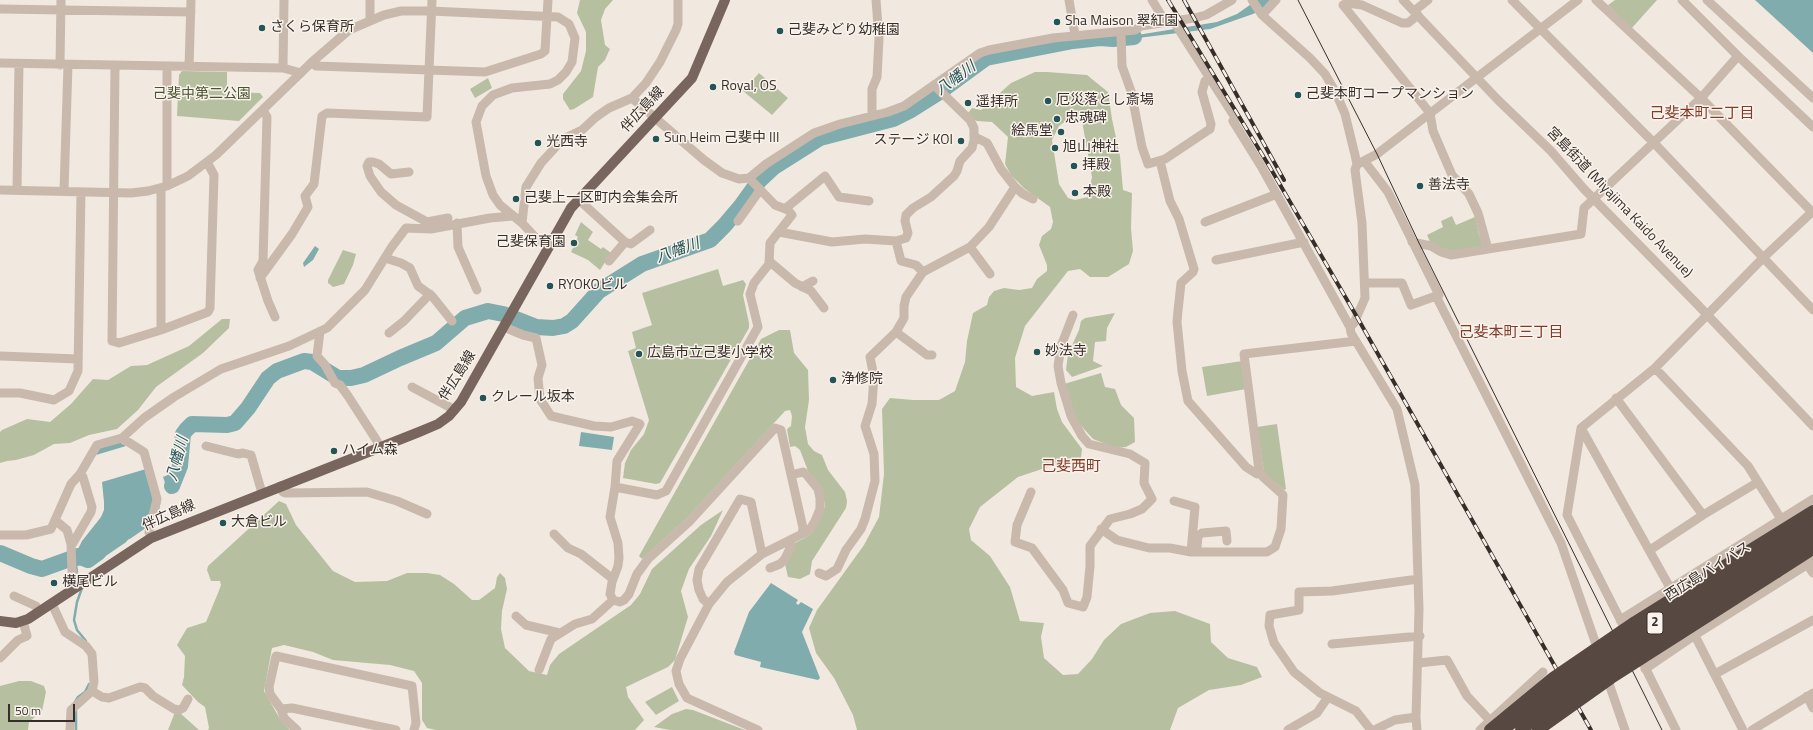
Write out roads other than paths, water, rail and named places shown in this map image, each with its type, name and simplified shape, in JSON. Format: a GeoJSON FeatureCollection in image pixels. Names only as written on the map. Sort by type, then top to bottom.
{"type":"FeatureCollection","features":[{"type":"Feature","properties":{"kind":"highway"},"geometry":{"type":"LineString","coordinates":[[1491,725],[1553,678],[1634,622],[1813,511]]}},
{"type":"Feature","properties":{"kind":"highway","name":"西広島バイパス"},"geometry":{"type":"LineString","coordinates":[[1503,730],[1549,694],[1635,635],[1813,524]]}},
{"type":"Feature","properties":{"kind":"highway","name":"西広島バイパス"},"geometry":{"type":"LineString","coordinates":[[1521,730],[1556,703],[1644,643],[1813,537]]}},
{"type":"Feature","properties":{"kind":"highway"},"geometry":{"type":"LineString","coordinates":[[1538,730],[1611,678],[1813,549]]}},
{"type":"Feature","properties":{"kind":"main road","name":"伴広島線"},"geometry":{"type":"LineString","coordinates":[[0,621],[10,623],[23,621],[52,604],[151,538],[438,424],[449,416],[455,410],[507,321],[563,219],[578,199],[690,80],[695,72],[725,0]]}},
{"type":"Feature","properties":{"kind":"street"},"geometry":{"type":"LineString","coordinates":[[189,67],[191,0]]}},
{"type":"Feature","properties":{"kind":"street"},"geometry":{"type":"LineString","coordinates":[[283,68],[284,0]]}},
{"type":"Feature","properties":{"kind":"street"},"geometry":{"type":"LineString","coordinates":[[370,0],[370,20]]}},
{"type":"Feature","properties":{"kind":"street"},"geometry":{"type":"LineString","coordinates":[[260,278],[292,234],[308,207],[305,196],[314,184],[322,116],[327,113],[427,117],[432,0]]}},
{"type":"Feature","properties":{"kind":"street"},"geometry":{"type":"LineString","coordinates":[[312,62],[316,66],[485,72],[541,54],[546,48],[548,0]]}},
{"type":"Feature","properties":{"kind":"street"},"geometry":{"type":"LineString","coordinates":[[522,223],[526,187],[540,162],[563,139],[582,130],[596,117],[609,108],[632,98],[646,83],[660,62],[676,30],[678,24],[678,0]]}},
{"type":"Feature","properties":{"kind":"street"},"geometry":{"type":"LineString","coordinates":[[872,116],[872,89],[877,77],[879,39],[876,0]]}},
{"type":"Feature","properties":{"kind":"street"},"geometry":{"type":"LineString","coordinates":[[1069,0],[1075,35]]}},
{"type":"Feature","properties":{"kind":"street"},"geometry":{"type":"LineString","coordinates":[[1152,0],[1175,27],[1236,119],[1233,121],[1304,242],[1350,327],[1351,333],[1397,409],[1415,485],[1420,636],[1416,717],[1417,730]]}},
{"type":"Feature","properties":{"kind":"street"},"geometry":{"type":"LineString","coordinates":[[738,220],[766,164],[814,133],[904,106],[939,89],[980,53],[1038,40],[1075,35],[1121,37],[1141,26],[1175,27],[1206,15],[1232,0]]}},
{"type":"Feature","properties":{"kind":"street"},"geometry":{"type":"LineString","coordinates":[[1261,13],[1276,0]]}},
{"type":"Feature","properties":{"kind":"street","name":"宮島街道 (Miyajima Kaido Avenue)"},"geometry":{"type":"LineString","coordinates":[[1403,0],[1812,424]]}},
{"type":"Feature","properties":{"kind":"street"},"geometry":{"type":"LineString","coordinates":[[1428,0],[1408,23],[1402,23],[1362,5],[1347,3],[1343,5],[1430,113],[1433,131],[1452,175],[1469,194],[1478,213],[1488,249]]}},
{"type":"Feature","properties":{"kind":"street"},"geometry":{"type":"LineString","coordinates":[[1512,0],[1654,143],[1813,310]]}},
{"type":"Feature","properties":{"kind":"street"},"geometry":{"type":"LineString","coordinates":[[1350,327],[1354,323],[1365,298],[1362,224],[1355,170],[1361,163],[1477,78],[1578,0]]}},
{"type":"Feature","properties":{"kind":"street"},"geometry":{"type":"LineString","coordinates":[[1596,0],[1701,98],[1813,212],[1764,257],[1656,368],[1616,398],[1581,428],[1568,515],[1676,730]]}},
{"type":"Feature","properties":{"kind":"street"},"geometry":{"type":"LineString","coordinates":[[1682,0],[1738,56],[1813,127]]}},
{"type":"Feature","properties":{"kind":"street"},"geometry":{"type":"LineString","coordinates":[[1707,0],[1813,98]]}},
{"type":"Feature","properties":{"kind":"street"},"geometry":{"type":"LineString","coordinates":[[1253,1],[1261,13],[1310,58],[1331,83],[1345,114],[1361,163],[1388,192],[1439,295],[1411,305],[1402,283],[1365,283]]}},
{"type":"Feature","properties":{"kind":"street"},"geometry":{"type":"LineString","coordinates":[[0,9],[61,5],[191,12]]}},
{"type":"Feature","properties":{"kind":"street"},"geometry":{"type":"LineString","coordinates":[[61,5],[64,65],[64,191]]}},
{"type":"Feature","properties":{"kind":"street"},"geometry":{"type":"LineString","coordinates":[[0,190],[81,192],[148,191],[164,187],[188,176],[207,162],[312,62],[349,30],[370,20],[401,11],[547,16],[562,19],[569,24],[573,31],[575,38],[574,50],[572,62],[568,69],[561,78],[550,84],[512,88],[493,95],[482,106],[476,122],[488,182],[497,201],[522,223],[538,240],[549,246]]}},
{"type":"Feature","properties":{"kind":"street"},"geometry":{"type":"LineString","coordinates":[[1121,37],[1122,66],[1131,91],[1142,147],[1148,164],[1160,161],[1210,129],[1211,124],[1202,92],[1205,81],[1209,78]]}},
{"type":"Feature","properties":{"kind":"street"},"geometry":{"type":"LineString","coordinates":[[1412,242],[1424,244],[1440,252],[1451,255],[1581,234],[1584,208],[1701,98],[1738,56]]}},
{"type":"Feature","properties":{"kind":"street"},"geometry":{"type":"LineString","coordinates":[[0,64],[283,68],[301,73]]}},
{"type":"Feature","properties":{"kind":"street"},"geometry":{"type":"LineString","coordinates":[[17,190],[19,64]]}},
{"type":"Feature","properties":{"kind":"street"},"geometry":{"type":"LineString","coordinates":[[115,66],[112,341],[119,343],[160,330],[208,312],[210,308],[214,175],[207,162]]}},
{"type":"Feature","properties":{"kind":"street"},"geometry":{"type":"LineString","coordinates":[[160,330],[167,67]]}},
{"type":"Feature","properties":{"kind":"street"},"geometry":{"type":"LineString","coordinates":[[779,232],[832,242],[865,239],[896,241],[908,236],[905,221],[906,215],[913,208],[931,197],[954,176],[960,161],[972,148],[974,128],[970,120],[939,89]]}},
{"type":"Feature","properties":{"kind":"street"},"geometry":{"type":"LineString","coordinates":[[615,487],[657,495],[666,491],[758,328],[750,294],[754,283],[769,261],[770,243],[792,215],[786,208],[775,205],[755,185],[722,173],[704,160],[632,98]]}},
{"type":"Feature","properties":{"kind":"street"},"geometry":{"type":"LineString","coordinates":[[263,110],[267,117],[263,261],[258,270],[275,317]]}},
{"type":"Feature","properties":{"kind":"street"},"geometry":{"type":"LineString","coordinates":[[974,137],[987,143],[1001,169],[1023,194],[1033,199]]}},
{"type":"Feature","properties":{"kind":"street"},"geometry":{"type":"LineString","coordinates":[[1101,529],[1117,540],[1149,548],[1170,548],[1194,552],[1268,552],[1276,548],[1281,529],[1283,495],[1261,474],[1257,474],[1246,467],[1188,401],[1182,371],[1177,322],[1181,283],[1193,272],[1194,269],[1179,219],[1170,201],[1160,161]]}},
{"type":"Feature","properties":{"kind":"street"},"geometry":{"type":"LineString","coordinates":[[409,172],[391,174],[374,162],[369,162],[367,166],[370,176],[381,192],[396,205],[427,222],[463,217],[490,218]]}},
{"type":"Feature","properties":{"kind":"street"},"geometry":{"type":"LineString","coordinates":[[786,208],[825,176],[839,197],[869,201]]}},
{"type":"Feature","properties":{"kind":"street"},"geometry":{"type":"LineString","coordinates":[[819,573],[826,576],[837,569],[846,550],[861,528],[865,519],[875,481],[874,454],[865,426],[872,404],[874,377],[870,357],[896,332],[904,318],[906,297],[923,272],[970,247],[989,227],[1016,187]]}},
{"type":"Feature","properties":{"kind":"street"},"geometry":{"type":"LineString","coordinates":[[0,393],[20,393],[54,400],[69,391],[78,371],[81,192]]}},
{"type":"Feature","properties":{"kind":"street"},"geometry":{"type":"LineString","coordinates":[[1205,222],[1277,194]]}},
{"type":"Feature","properties":{"kind":"street"},"geometry":{"type":"LineString","coordinates":[[578,199],[625,242],[631,244],[650,230]]}},
{"type":"Feature","properties":{"kind":"street"},"geometry":{"type":"LineString","coordinates":[[0,536],[26,535],[51,529],[71,484],[80,474],[97,445],[122,438],[150,413],[221,369],[289,346],[327,328],[365,290],[406,228],[431,229],[457,223],[513,216]]}},
{"type":"Feature","properties":{"kind":"street"},"geometry":{"type":"LineString","coordinates":[[457,223],[458,247],[477,290]]}},
{"type":"Feature","properties":{"kind":"street"},"geometry":{"type":"LineString","coordinates":[[896,241],[901,261],[916,265],[923,272]]}},
{"type":"Feature","properties":{"kind":"street"},"geometry":{"type":"LineString","coordinates":[[609,261],[625,242]]}},
{"type":"Feature","properties":{"kind":"street"},"geometry":{"type":"LineString","coordinates":[[1216,260],[1304,242]]}},
{"type":"Feature","properties":{"kind":"street"},"geometry":{"type":"LineString","coordinates":[[970,247],[990,274]]}},
{"type":"Feature","properties":{"kind":"street"},"geometry":{"type":"LineString","coordinates":[[385,258],[408,266],[412,270],[418,286],[430,294],[452,321]]}},
{"type":"Feature","properties":{"kind":"street"},"geometry":{"type":"LineString","coordinates":[[769,261],[795,283],[811,290],[824,308]]}},
{"type":"Feature","properties":{"kind":"street"},"geometry":{"type":"LineString","coordinates":[[802,287],[813,281]]}},
{"type":"Feature","properties":{"kind":"street"},"geometry":{"type":"LineString","coordinates":[[389,333],[430,294]]}},
{"type":"Feature","properties":{"kind":"street"},"geometry":{"type":"LineString","coordinates":[[1436,296],[1561,543],[1625,730]]}},
{"type":"Feature","properties":{"kind":"street"},"geometry":{"type":"LineString","coordinates":[[1031,492],[1017,525],[1015,542],[1032,548],[1063,590],[1068,603],[1083,607],[1087,597],[1090,546],[1101,529],[1110,519],[1142,509],[1152,499],[1144,483],[1145,463],[1130,454],[1089,444],[1082,436],[1071,416],[1061,383],[1058,366],[1061,346],[1073,315]]}},
{"type":"Feature","properties":{"kind":"street"},"geometry":{"type":"LineString","coordinates":[[507,321],[523,335],[536,338],[542,365],[538,378],[540,399],[551,416],[594,426],[611,427],[632,421],[640,424],[617,461],[615,487],[610,517],[618,542],[619,558],[618,566],[610,590],[613,600]]}},
{"type":"Feature","properties":{"kind":"street"},"geometry":{"type":"LineString","coordinates":[[320,332],[316,354],[327,368],[334,382],[340,385],[348,396],[378,441],[379,447]]}},
{"type":"Feature","properties":{"kind":"street"},"geometry":{"type":"LineString","coordinates":[[896,332],[927,356],[932,355]]}},
{"type":"Feature","properties":{"kind":"street"},"geometry":{"type":"LineString","coordinates":[[1261,474],[1244,354],[1356,341]]}},
{"type":"Feature","properties":{"kind":"street"},"geometry":{"type":"LineString","coordinates":[[0,356],[78,359]]}},
{"type":"Feature","properties":{"kind":"street"},"geometry":{"type":"LineString","coordinates":[[1656,368],[1748,466],[1781,519]]}},
{"type":"Feature","properties":{"kind":"street"},"geometry":{"type":"LineString","coordinates":[[412,387],[455,410]]}},
{"type":"Feature","properties":{"kind":"street"},"geometry":{"type":"LineString","coordinates":[[1616,398],[1703,515]]}},
{"type":"Feature","properties":{"kind":"street"},"geometry":{"type":"LineString","coordinates":[[613,600],[620,602],[627,598],[636,574],[643,564],[689,522],[775,428],[781,430],[803,528],[802,534]]}},
{"type":"Feature","properties":{"kind":"street"},"geometry":{"type":"LineString","coordinates":[[1581,428],[1672,589],[1743,730]]}},
{"type":"Feature","properties":{"kind":"street"},"geometry":{"type":"LineString","coordinates":[[122,438],[144,452],[157,499],[149,532],[151,538]]}},
{"type":"Feature","properties":{"kind":"street"},"geometry":{"type":"LineString","coordinates":[[206,446],[238,454],[243,453],[251,455],[262,493]]}},
{"type":"Feature","properties":{"kind":"street"},"geometry":{"type":"LineString","coordinates":[[758,730],[692,701],[684,695],[678,684],[676,670],[678,662],[709,604],[727,582],[762,554],[809,531],[816,521],[820,509],[818,489],[803,472],[791,475]]}},
{"type":"Feature","properties":{"kind":"street"},"geometry":{"type":"LineString","coordinates":[[71,546],[91,512],[92,506],[83,477],[80,474]]}},
{"type":"Feature","properties":{"kind":"street"},"geometry":{"type":"LineString","coordinates":[[1650,550],[1703,515],[1758,482]]}},
{"type":"Feature","properties":{"kind":"street"},"geometry":{"type":"LineString","coordinates":[[280,486],[282,492],[285,493],[367,492],[397,501],[427,514]]}},
{"type":"Feature","properties":{"kind":"street"},"geometry":{"type":"LineString","coordinates":[[709,604],[703,599],[699,590],[697,580],[699,569],[740,499],[751,502],[762,554]]}},
{"type":"Feature","properties":{"kind":"street"},"geometry":{"type":"LineString","coordinates":[[1620,620],[1672,589],[1813,499]]}},
{"type":"Feature","properties":{"kind":"street"},"geometry":{"type":"LineString","coordinates":[[1174,502],[1195,506],[1194,552]]}},
{"type":"Feature","properties":{"kind":"street"},"geometry":{"type":"LineString","coordinates":[[55,520],[67,530],[71,546],[74,579],[78,586]]}},
{"type":"Feature","properties":{"kind":"street"},"geometry":{"type":"LineString","coordinates":[[1194,552],[1198,536],[1202,534],[1226,531],[1226,541]]}},
{"type":"Feature","properties":{"kind":"street"},"geometry":{"type":"LineString","coordinates":[[554,534],[568,548],[581,554],[613,579]]}},
{"type":"Feature","properties":{"kind":"street"},"geometry":{"type":"LineString","coordinates":[[770,568],[785,560],[791,546],[790,540]]}},
{"type":"Feature","properties":{"kind":"street"},"geometry":{"type":"LineString","coordinates":[[1645,669],[1694,635],[1810,562],[1813,573]]}},
{"type":"Feature","properties":{"kind":"street"},"geometry":{"type":"LineString","coordinates":[[1416,717],[1396,720],[1373,730],[1356,711],[1320,693],[1294,672],[1286,663],[1274,643],[1269,626],[1270,615],[1300,610],[1300,592],[1332,591],[1418,579]]}},
{"type":"Feature","properties":{"kind":"street"},"geometry":{"type":"LineString","coordinates":[[14,596],[36,606],[39,612]]}},
{"type":"Feature","properties":{"kind":"street"},"geometry":{"type":"LineString","coordinates":[[539,670],[550,642],[560,633],[576,624],[592,619],[613,600]]}},
{"type":"Feature","properties":{"kind":"street"},"geometry":{"type":"LineString","coordinates":[[52,604],[65,632],[86,646],[92,654],[94,682],[92,691],[71,710],[70,730]]}},
{"type":"Feature","properties":{"kind":"street"},"geometry":{"type":"LineString","coordinates":[[516,616],[526,625],[560,633]]}},
{"type":"Feature","properties":{"kind":"street"},"geometry":{"type":"LineString","coordinates":[[1715,674],[1813,620]]}},
{"type":"Feature","properties":{"kind":"street"},"geometry":{"type":"LineString","coordinates":[[0,658],[18,640],[27,636],[23,621]]}},
{"type":"Feature","properties":{"kind":"street"},"geometry":{"type":"LineString","coordinates":[[1332,644],[1420,636]]}},
{"type":"Feature","properties":{"kind":"street"},"geometry":{"type":"LineString","coordinates":[[297,730],[284,718],[281,709],[270,694],[269,687],[276,656],[412,686],[416,723],[414,730]]}},
{"type":"Feature","properties":{"kind":"street"},"geometry":{"type":"LineString","coordinates":[[1418,663],[1447,660],[1467,696],[1491,725],[1499,730]]}},
{"type":"Feature","properties":{"kind":"street"},"geometry":{"type":"LineString","coordinates":[[1480,730],[1491,725],[1543,672]]}},
{"type":"Feature","properties":{"kind":"street"},"geometry":{"type":"LineString","coordinates":[[92,691],[102,697],[109,698],[143,687],[174,709],[179,710],[183,708],[188,699]]}},
{"type":"Feature","properties":{"kind":"street"},"geometry":{"type":"LineString","coordinates":[[1752,730],[1810,695],[1813,708]]}},
{"type":"Feature","properties":{"kind":"street"},"geometry":{"type":"LineString","coordinates":[[1288,730],[1317,713],[1328,697]]}},
{"type":"Feature","properties":{"kind":"street"},"geometry":{"type":"LineString","coordinates":[[281,709],[292,708],[396,730]]}},
{"type":"Feature","properties":{"kind":"water"},"geometry":{"type":"Polygon","coordinates":[[[1257,0],[1270,0],[1262,9],[1253,14],[1210,29],[1138,38],[1113,39],[1217,22],[1237,14],[1257,0]]]}},
{"type":"Feature","properties":{"kind":"water"},"geometry":{"type":"Polygon","coordinates":[[[1755,0],[1813,0],[1813,53],[1755,0]]]}},
{"type":"Feature","properties":{"kind":"water"},"geometry":{"type":"Polygon","coordinates":[[[315,246],[319,249],[313,260],[304,267],[303,263],[315,246]]]}},
{"type":"Feature","properties":{"kind":"water"},"geometry":{"type":"Polygon","coordinates":[[[581,432],[614,437],[612,450],[579,446],[581,432]]]}},
{"type":"Feature","properties":{"kind":"water"},"geometry":{"type":"Polygon","coordinates":[[[119,442],[126,446],[96,455],[100,448],[119,442]]]}},
{"type":"Feature","properties":{"kind":"water"},"geometry":{"type":"Polygon","coordinates":[[[180,466],[177,481],[169,494],[163,477],[175,472],[180,466]]]}},
{"type":"Feature","properties":{"kind":"water"},"geometry":{"type":"Polygon","coordinates":[[[146,469],[153,499],[149,518],[142,516],[139,522],[126,532],[123,528],[120,535],[102,549],[100,547],[88,561],[69,566],[46,568],[66,554],[78,549],[82,541],[101,517],[104,510],[102,482],[146,469]]]}},
{"type":"Feature","properties":{"kind":"water"},"geometry":{"type":"Polygon","coordinates":[[[771,583],[798,600],[796,603],[798,605],[801,602],[813,609],[802,632],[820,678],[818,680],[760,667],[761,662],[735,655],[734,652],[749,612],[771,583]]]}},
{"type":"Feature","properties":{"kind":"waterway","name":"八幡川"},"geometry":{"type":"LineString","coordinates":[[172,486],[180,466],[183,434],[186,430],[192,424],[227,425],[235,423],[248,408],[268,378],[277,371],[304,361],[312,362],[338,378],[351,378],[364,375],[436,343],[465,318],[488,311],[503,314],[536,327],[553,328],[564,326],[572,321],[599,291],[642,264],[710,240],[741,206],[759,181],[774,167],[820,138],[893,119],[911,110],[938,93],[986,58],[1073,41],[1100,38],[1113,39],[1134,37]]}},
{"type":"Feature","properties":{"kind":"waterway","name":"八幡川"},"geometry":{"type":"LineString","coordinates":[[126,532],[139,523],[143,517],[149,518],[153,500]]}},
{"type":"Feature","properties":{"kind":"waterway","name":"八幡川"},"geometry":{"type":"LineString","coordinates":[[127,533],[130,529]]}},
{"type":"Feature","properties":{"kind":"waterway","name":"八幡川"},"geometry":{"type":"LineString","coordinates":[[102,549],[121,536]]}},
{"type":"Feature","properties":{"kind":"waterway","name":"八幡川"},"geometry":{"type":"LineString","coordinates":[[103,550],[121,537]]}},
{"type":"Feature","properties":{"kind":"waterway","name":"八幡川"},"geometry":{"type":"LineString","coordinates":[[0,553],[42,569],[78,556],[88,560],[99,552]]}},
{"type":"Feature","properties":{"kind":"waterway","name":"八幡川"},"geometry":{"type":"LineString","coordinates":[[77,573],[76,565],[89,562],[100,553]]}},
{"type":"Feature","properties":{"kind":"waterway"},"geometry":{"type":"LineString","coordinates":[[82,588],[77,602],[74,620],[77,630],[86,641]]}},
{"type":"Feature","properties":{"kind":"waterway"},"geometry":{"type":"LineString","coordinates":[[75,702],[78,697],[85,692],[89,684]]}},
{"type":"Feature","properties":{"kind":"waterway"},"geometry":{"type":"LineString","coordinates":[[76,711],[76,730]]}},
{"type":"Feature","properties":{"kind":"tram line"},"geometry":{"type":"LineString","coordinates":[[1298,0],[1377,154],[1419,243],[1662,730]]}},
{"type":"Feature","properties":{"kind":"railway"},"geometry":{"type":"LineString","coordinates":[[1168,0],[1268,164],[1357,317],[1591,730]]}},
{"type":"Feature","properties":{"kind":"railway"},"geometry":{"type":"LineString","coordinates":[[1184,0],[1284,180]]}},
{"type":"Feature","properties":{"kind":"place","name":"Sha Maison 翠紅園"},"geometry":{"type":"Point","coordinates":[1057,22]}},
{"type":"Feature","properties":{"kind":"place","name":"さくら保育所"},"geometry":{"type":"Point","coordinates":[262,28]}},
{"type":"Feature","properties":{"kind":"place","name":"己斐みどり幼稚園"},"geometry":{"type":"Point","coordinates":[780,31]}},
{"type":"Feature","properties":{"kind":"place","name":"Royal, OS"},"geometry":{"type":"Point","coordinates":[713,87]}},
{"type":"Feature","properties":{"kind":"place","name":"己斐本町コープマンション"},"geometry":{"type":"Point","coordinates":[1298,95]}},
{"type":"Feature","properties":{"kind":"place","name":"厄災落とし斎場"},"geometry":{"type":"Point","coordinates":[1048,101]}},
{"type":"Feature","properties":{"kind":"place","name":"遥拝所"},"geometry":{"type":"Point","coordinates":[968,103]}},
{"type":"Feature","properties":{"kind":"place","name":"忠魂碑"},"geometry":{"type":"Point","coordinates":[1057,119]}},
{"type":"Feature","properties":{"kind":"place","name":"絵馬堂"},"geometry":{"type":"Point","coordinates":[1061,132]}},
{"type":"Feature","properties":{"kind":"place","name":"Sun Heim 己斐中 III"},"geometry":{"type":"Point","coordinates":[656,139]}},
{"type":"Feature","properties":{"kind":"place","name":"ステージ KOI"},"geometry":{"type":"Point","coordinates":[961,141]}},
{"type":"Feature","properties":{"kind":"place","name":"光西寺"},"geometry":{"type":"Point","coordinates":[538,143]}},
{"type":"Feature","properties":{"kind":"place","name":"旭山神社"},"geometry":{"type":"Point","coordinates":[1055,148]}},
{"type":"Feature","properties":{"kind":"place","name":"拝殿"},"geometry":{"type":"Point","coordinates":[1074,166]}},
{"type":"Feature","properties":{"kind":"place","name":"善法寺"},"geometry":{"type":"Point","coordinates":[1420,186]}},
{"type":"Feature","properties":{"kind":"place","name":"本殿"},"geometry":{"type":"Point","coordinates":[1075,193]}},
{"type":"Feature","properties":{"kind":"place","name":"己斐上一区町内会集会所"},"geometry":{"type":"Point","coordinates":[516,199]}},
{"type":"Feature","properties":{"kind":"place","name":"己斐保育園"},"geometry":{"type":"Point","coordinates":[574,243]}},
{"type":"Feature","properties":{"kind":"place","name":"RYOKOビル"},"geometry":{"type":"Point","coordinates":[550,286]}},
{"type":"Feature","properties":{"kind":"place","name":"妙法寺"},"geometry":{"type":"Point","coordinates":[1037,352]}},
{"type":"Feature","properties":{"kind":"place","name":"広島市立己斐小学校"},"geometry":{"type":"Point","coordinates":[639,354]}},
{"type":"Feature","properties":{"kind":"place","name":"浄修院"},"geometry":{"type":"Point","coordinates":[833,380]}},
{"type":"Feature","properties":{"kind":"place","name":"クレール坂本"},"geometry":{"type":"Point","coordinates":[483,398]}},
{"type":"Feature","properties":{"kind":"place","name":"ハイム森"},"geometry":{"type":"Point","coordinates":[334,451]}},
{"type":"Feature","properties":{"kind":"place","name":"大倉ビル"},"geometry":{"type":"Point","coordinates":[223,523]}},
{"type":"Feature","properties":{"kind":"place","name":"横尾ビル"},"geometry":{"type":"Point","coordinates":[54,583]}},
{"type":"Feature","properties":{"kind":"district","name":"己斐本町二丁目"},"geometry":{"type":"Point","coordinates":[1702,114]}},
{"type":"Feature","properties":{"kind":"district","name":"己斐本町三丁目"},"geometry":{"type":"Point","coordinates":[1511,333]}},
{"type":"Feature","properties":{"kind":"district","name":"己斐西町"},"geometry":{"type":"Point","coordinates":[1071,467]}},
{"type":"Feature","properties":{"kind":"park label","name":"己斐中第二公園"},"geometry":{"type":"Point","coordinates":[202,95]}}]}
